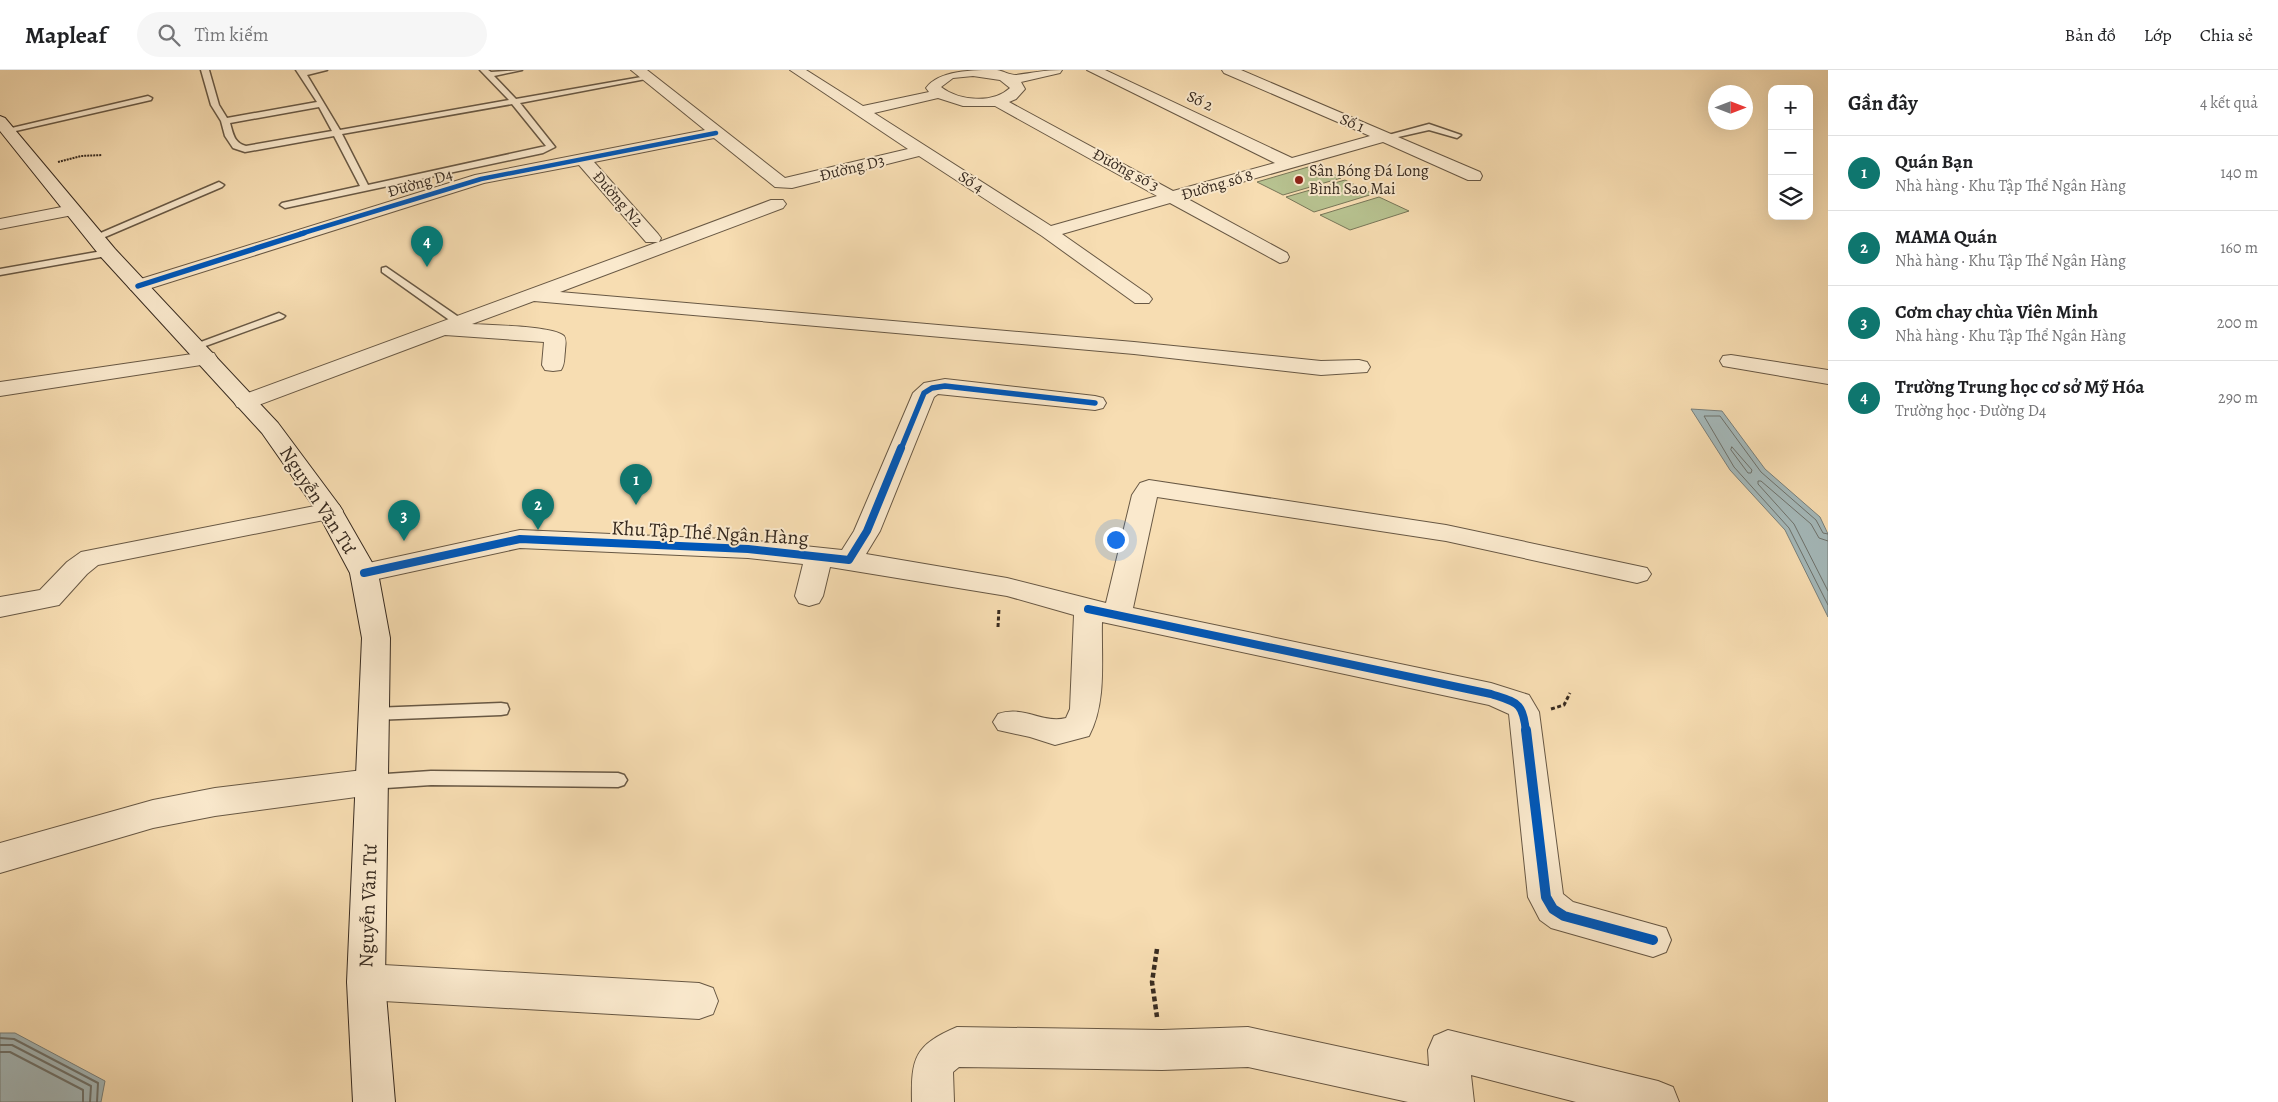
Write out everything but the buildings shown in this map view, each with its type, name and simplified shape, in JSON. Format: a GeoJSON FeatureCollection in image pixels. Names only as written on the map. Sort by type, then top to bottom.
{"type":"FeatureCollection","features":[{"type":"Feature","properties":{"kind":"street","name":"Số 4"},"geometry":{"type":"LineString","coordinates":[[797,70],[1048,232],[1142,299]]}},
{"type":"Feature","properties":{"kind":"street"},"geometry":{"type":"LineString","coordinates":[[1011,80],[1054,70]]}},
{"type":"Feature","properties":{"kind":"street","name":"Số 2"},"geometry":{"type":"LineString","coordinates":[[1094,70],[1291,164]]}},
{"type":"Feature","properties":{"kind":"street","name":"Số 1"},"geometry":{"type":"LineString","coordinates":[[1229,70],[1474,176]]}},
{"type":"Feature","properties":{"kind":"street"},"geometry":{"type":"LineString","coordinates":[[862,111],[938,94],[964,102],[997,101],[1015,94],[1018,89],[1017,84],[1011,80],[988,73],[941,73],[935,81],[933,88],[938,94]]}},
{"type":"Feature","properties":{"kind":"street"},"geometry":{"type":"LineString","coordinates":[[642,74],[716,133]]}},
{"type":"Feature","properties":{"kind":"street","name":"Đường số 3"},"geometry":{"type":"LineString","coordinates":[[997,101],[1280,257]]}},
{"type":"Feature","properties":{"kind":"street","name":"Nguyễn Văn Tư"},"geometry":{"type":"LineString","coordinates":[[4,125],[101,246],[270,428],[330,511],[364,573],[376,638],[366,982],[374,1102]]}},
{"type":"Feature","properties":{"kind":"street","name":"Đường D4"},"geometry":{"type":"LineString","coordinates":[[138,286],[354,217],[481,179],[716,133]]}},
{"type":"Feature","properties":{"kind":"street","name":"Đường D3"},"geometry":{"type":"LineString","coordinates":[[716,133],[781,183],[792,183],[922,150]]}},
{"type":"Feature","properties":{"kind":"street","name":"Đường số 8"},"geometry":{"type":"LineString","coordinates":[[1048,232],[1385,137]]}},
{"type":"Feature","properties":{"kind":"street","name":"Đường N2"},"geometry":{"type":"LineString","coordinates":[[583,159],[652,238]]}},
{"type":"Feature","properties":{"kind":"street"},"geometry":{"type":"LineString","coordinates":[[245,402],[777,204]]}},
{"type":"Feature","properties":{"kind":"street"},"geometry":{"type":"LineString","coordinates":[[0,224],[72,210]]}},
{"type":"Feature","properties":{"kind":"street"},"geometry":{"type":"LineString","coordinates":[[531,295],[1134,348],[1321,368],[1359,367]]}},
{"type":"Feature","properties":{"kind":"street"},"geometry":{"type":"LineString","coordinates":[[436,330],[502,332],[551,337],[555,339],[556,344],[553,365]]}},
{"type":"Feature","properties":{"kind":"street"},"geometry":{"type":"LineString","coordinates":[[0,389],[201,352]]}},
{"type":"Feature","properties":{"kind":"street"},"geometry":{"type":"LineString","coordinates":[[1732,361],[1828,377]]}},
{"type":"Feature","properties":{"kind":"street"},"geometry":{"type":"LineString","coordinates":[[848,560],[867,531],[924,393],[932,388],[944,386],[1096,403]]}},
{"type":"Feature","properties":{"kind":"street"},"geometry":{"type":"LineString","coordinates":[[1118,615],[1146,491],[1149,488],[1446,534],[1637,574]]}},
{"type":"Feature","properties":{"kind":"street"},"geometry":{"type":"LineString","coordinates":[[0,607],[45,600],[60,588],[77,568],[90,558],[330,511]]}},
{"type":"Feature","properties":{"kind":"street","name":"Khu Tập Thể Ngân Hàng"},"geometry":{"type":"LineString","coordinates":[[364,573],[520,539],[748,549],[819,555],[1007,587],[1088,609],[1492,694],[1518,704],[1524,712],[1546,897],[1553,909],[1564,916],[1652,940]]}},
{"type":"Feature","properties":{"kind":"street"},"geometry":{"type":"LineString","coordinates":[[809,596],[819,555]]}},
{"type":"Feature","properties":{"kind":"street"},"geometry":{"type":"LineString","coordinates":[[1009,722],[1032,725],[1055,733],[1078,727],[1085,709],[1088,609]]}},
{"type":"Feature","properties":{"kind":"street"},"geometry":{"type":"LineString","coordinates":[[0,858],[153,814],[216,802],[371,782]]}},
{"type":"Feature","properties":{"kind":"street"},"geometry":{"type":"LineString","coordinates":[[366,982],[699,1001]]}},
{"type":"Feature","properties":{"kind":"street"},"geometry":{"type":"LineString","coordinates":[[933,1102],[935,1062],[942,1052],[957,1047],[1162,1050],[1248,1047],[1350,1068],[1452,1097],[1448,1050],[1658,1102]]}},
{"type":"Feature","properties":{"kind":"lane"},"geometry":{"type":"LineString","coordinates":[[205,70],[214,105],[225,121],[236,146],[245,149],[514,101],[642,74]]}},
{"type":"Feature","properties":{"kind":"lane"},"geometry":{"type":"LineString","coordinates":[[323,70],[302,72],[322,104],[364,187]]}},
{"type":"Feature","properties":{"kind":"lane"},"geometry":{"type":"LineString","coordinates":[[487,72],[518,70]]}},
{"type":"Feature","properties":{"kind":"lane"},"geometry":{"type":"LineString","coordinates":[[285,205],[548,149],[550,144],[487,72]]}},
{"type":"Feature","properties":{"kind":"lane"},"geometry":{"type":"LineString","coordinates":[[4,125],[148,98]]}},
{"type":"Feature","properties":{"kind":"lane"},"geometry":{"type":"LineString","coordinates":[[225,121],[322,104]]}},
{"type":"Feature","properties":{"kind":"lane"},"geometry":{"type":"LineString","coordinates":[[1385,137],[1429,127],[1457,134]]}},
{"type":"Feature","properties":{"kind":"lane"},"geometry":{"type":"LineString","coordinates":[[0,272],[101,246],[218,185]]}},
{"type":"Feature","properties":{"kind":"lane"},"geometry":{"type":"LineString","coordinates":[[386,270],[459,322]]}},
{"type":"Feature","properties":{"kind":"lane"},"geometry":{"type":"LineString","coordinates":[[201,352],[279,316]]}},
{"type":"Feature","properties":{"kind":"lane"},"geometry":{"type":"LineString","coordinates":[[373,714],[501,709]]}},
{"type":"Feature","properties":{"kind":"lane"},"geometry":{"type":"LineString","coordinates":[[371,782],[431,778],[618,780]]}},
{"type":"Feature","properties":{"kind":"path"},"geometry":{"type":"LineString","coordinates":[[38,168],[81,156],[102,155]]}},
{"type":"Feature","properties":{"kind":"path"},"geometry":{"type":"LineString","coordinates":[[1157,949],[1152,982],[1162,1050]]}},
{"type":"Feature","properties":{"kind":"green space","name":"Sân Bóng Đá Long Bình Sao Mai"},"geometry":{"type":"Polygon","coordinates":[[[1315,165],[1341,178],[1283,195],[1257,182],[1315,165]]]}},
{"type":"Feature","properties":{"kind":"green space"},"geometry":{"type":"Polygon","coordinates":[[[1345,180],[1373,194],[1314,212],[1286,197],[1345,180]]]}},
{"type":"Feature","properties":{"kind":"green space"},"geometry":{"type":"Polygon","coordinates":[[[1379,197],[1409,211],[1350,230],[1320,215],[1379,197]]]}},
{"type":"Feature","properties":{"kind":"water"},"geometry":{"type":"Polygon","coordinates":[[[1691,409],[1722,411],[1765,469],[1820,517],[1828,534],[1828,617],[1785,530],[1730,470],[1691,409]]]}},
{"type":"Feature","properties":{"kind":"water"},"geometry":{"type":"Polygon","coordinates":[[[0,1033],[15,1033],[105,1081],[101,1102],[0,1102],[0,1033]]]}},
{"type":"Feature","properties":{"kind":"cycle path"},"geometry":{"type":"LineString","coordinates":[[138,286],[354,217],[481,179],[716,133]]}},
{"type":"Feature","properties":{"kind":"cycle path"},"geometry":{"type":"LineString","coordinates":[[364,573],[520,539],[748,549],[849,560],[867,531],[924,393],[932,388],[945,386],[1095,403]]}},
{"type":"Feature","properties":{"kind":"cycle path"},"geometry":{"type":"LineString","coordinates":[[1088,609],[1491,694],[1518,703],[1524,712],[1546,897],[1553,909],[1564,916],[1653,940]]}},
{"type":"Feature","properties":{"kind":"place","name":"Sân Bóng Đá Long Bình Sao Mai"},"geometry":{"type":"Point","coordinates":[1299,180]}},
{"type":"Feature","properties":{"kind":"place","name":"Trường Trung học cơ sở Mỹ Hóa"},"geometry":{"type":"Point","coordinates":[427,267]}},
{"type":"Feature","properties":{"kind":"place","name":"Quán Bạn"},"geometry":{"type":"Point","coordinates":[636,505]}},
{"type":"Feature","properties":{"kind":"place","name":"MAMA Quán"},"geometry":{"type":"Point","coordinates":[538,530]}},
{"type":"Feature","properties":{"kind":"place","name":"Cơm chay chùa Viên Minh"},"geometry":{"type":"Point","coordinates":[404,541]}}]}
